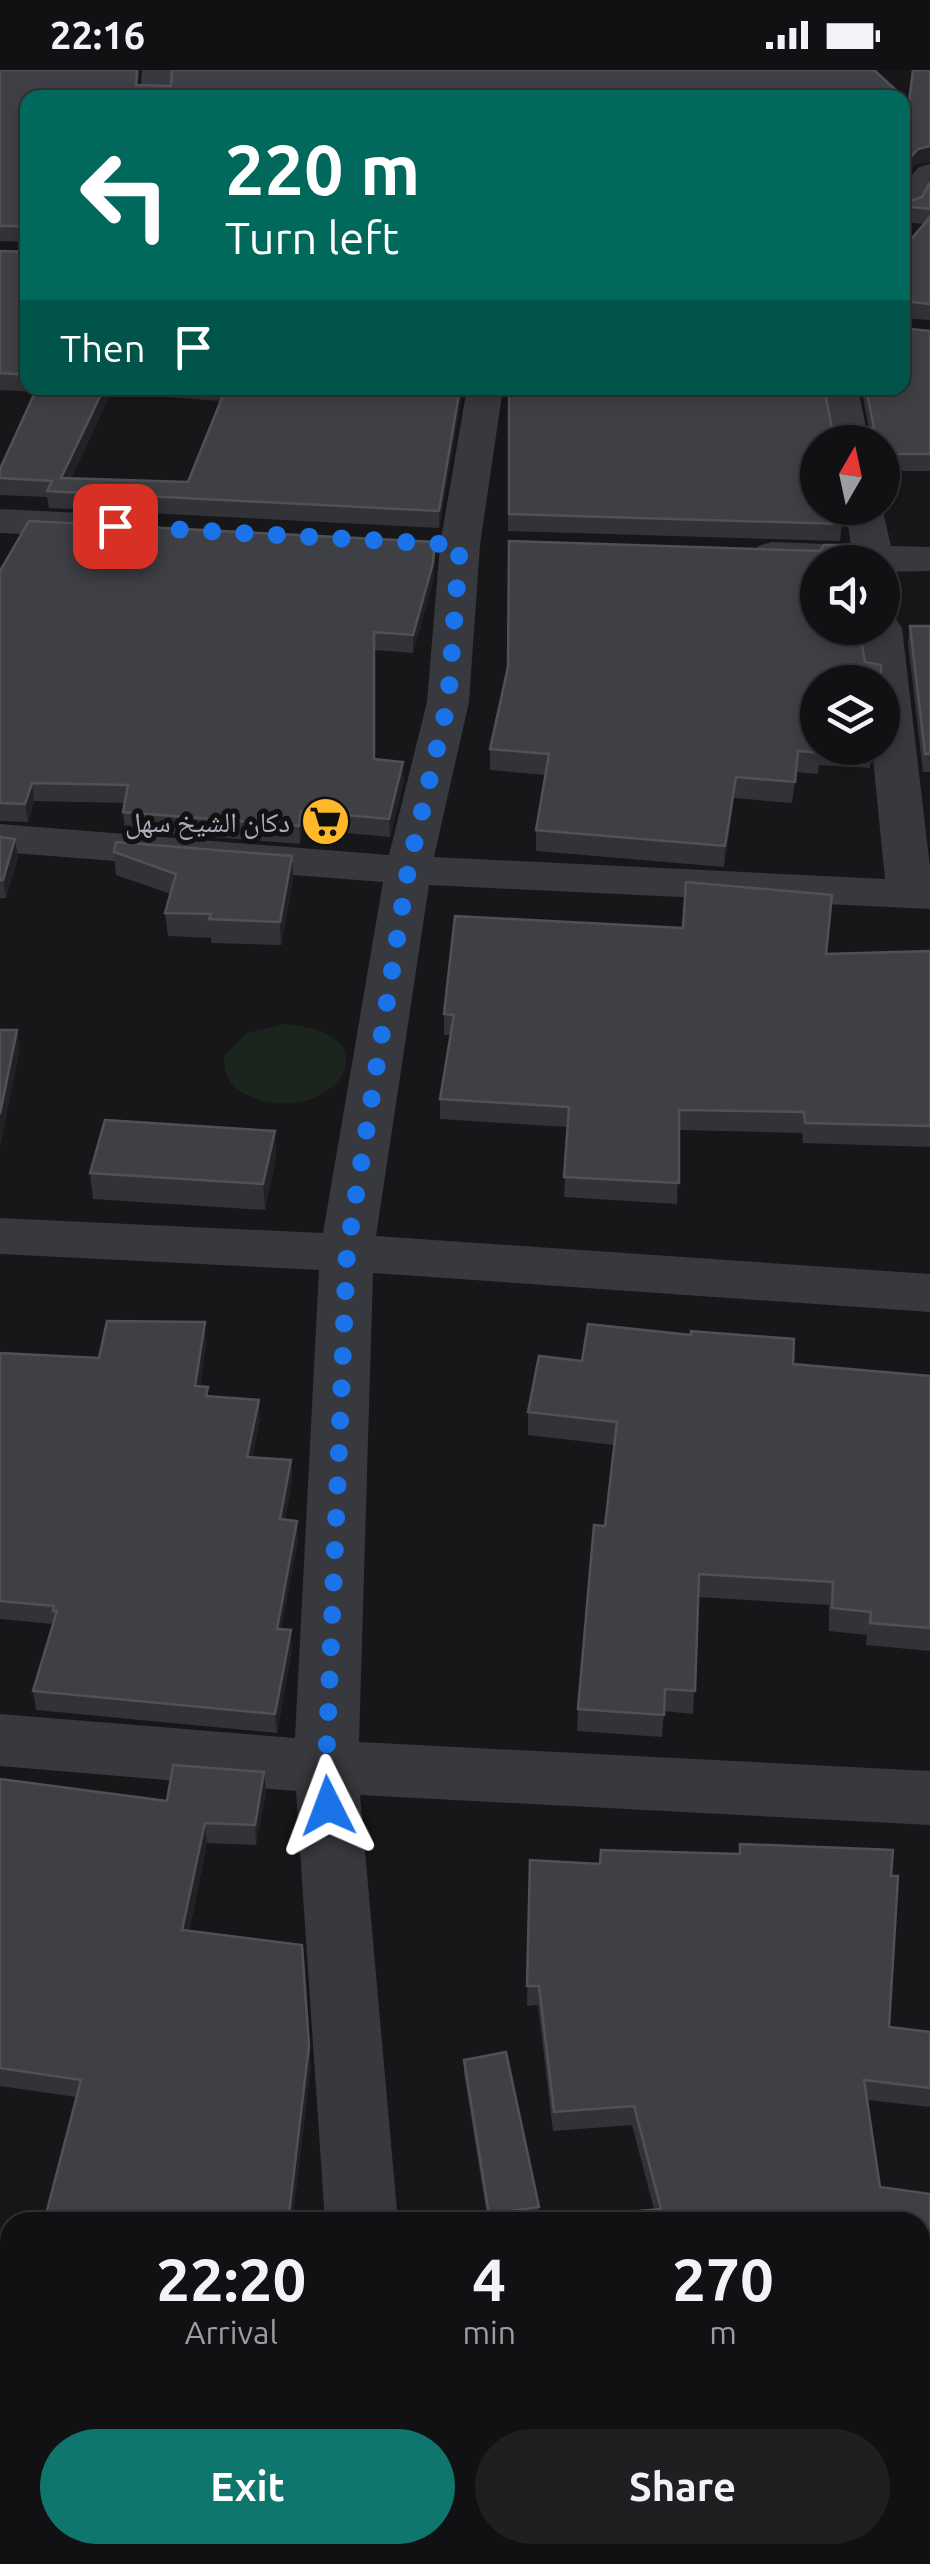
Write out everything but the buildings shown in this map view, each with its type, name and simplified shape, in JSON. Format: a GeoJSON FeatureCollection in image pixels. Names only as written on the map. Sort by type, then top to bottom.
{"type":"FeatureCollection","features":[{"type":"Feature","properties":{"kind":"street"},"geometry":{"type":"LineString","coordinates":[[360,2212],[326,1766],[347,1252],[408,870],[448,702],[460,544],[484,395]]}},
{"type":"Feature","properties":{"kind":"street"},"geometry":{"type":"LineString","coordinates":[[841,395],[848,425]]}},
{"type":"Feature","properties":{"kind":"street"},"geometry":{"type":"LineString","coordinates":[[0,520],[134,528]]}},
{"type":"Feature","properties":{"kind":"street"},"geometry":{"type":"LineString","coordinates":[[736,552],[800,556]]}},
{"type":"Feature","properties":{"kind":"street"},"geometry":{"type":"LineString","coordinates":[[900,560],[930,560]]}},
{"type":"Feature","properties":{"kind":"street"},"geometry":{"type":"LineString","coordinates":[[0,838],[408,870],[920,895],[883,645]]}},
{"type":"Feature","properties":{"kind":"street"},"geometry":{"type":"LineString","coordinates":[[0,1236],[347,1252],[930,1292]]}},
{"type":"Feature","properties":{"kind":"street"},"geometry":{"type":"LineString","coordinates":[[0,1740],[326,1766],[930,1798]]}},
{"type":"Feature","properties":{"kind":"shaded area"},"geometry":{"type":"Polygon","coordinates":[[[284,1024],[319,1031],[339,1043],[346,1059],[342,1076],[328,1090],[307,1100],[281,1103],[239,1091],[227,1076],[224,1056],[247,1033],[284,1024]]]}},
{"type":"Feature","properties":{"kind":"place","name":"دكان الشيخ سهل"},"geometry":{"type":"Point","coordinates":[325,821]}},
{"type":"Feature","properties":{"kind":"route"},"geometry":{"type":"LineString","coordinates":[[115,526],[460,545],[448,702],[408,870],[347,1252],[326,1766],[328,1806]]}}]}
